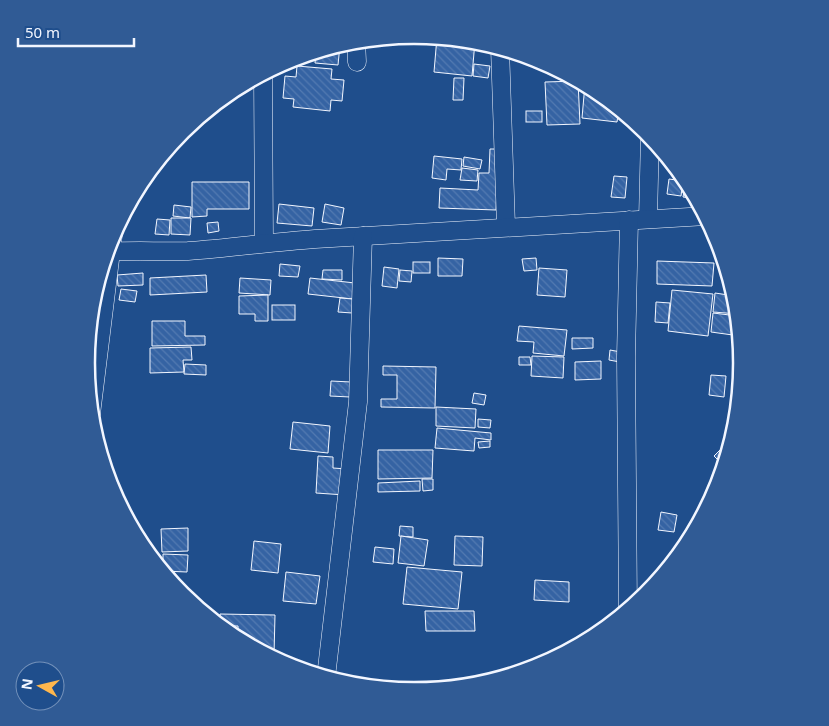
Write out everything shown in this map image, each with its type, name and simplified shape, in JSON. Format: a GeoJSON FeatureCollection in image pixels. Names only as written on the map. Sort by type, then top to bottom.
{"type":"FeatureCollection","features":[{"type":"Feature","properties":{"kind":"street"},"geometry":{"type":"LineString","coordinates":[[356,49],[357,62]]}},
{"type":"Feature","properties":{"kind":"street"},"geometry":{"type":"LineString","coordinates":[[500,56],[506,226]]}},
{"type":"Feature","properties":{"kind":"street"},"geometry":{"type":"LineString","coordinates":[[263,83],[264,242]]}},
{"type":"Feature","properties":{"kind":"street"},"geometry":{"type":"LineString","coordinates":[[648,219],[650,147]]}},
{"type":"Feature","properties":{"kind":"street"},"geometry":{"type":"LineString","coordinates":[[117,247],[154,253],[202,250],[264,242],[506,226],[698,216]]}},
{"type":"Feature","properties":{"kind":"street"},"geometry":{"type":"LineString","coordinates":[[628,600],[626,357],[629,220]]}},
{"type":"Feature","properties":{"kind":"street"},"geometry":{"type":"LineString","coordinates":[[327,669],[358,402],[363,236]]}},
{"type":"Feature","properties":{"kind":"street"},"geometry":{"type":"LineString","coordinates":[[96,380],[108,274]]}},
{"type":"Feature","properties":{"kind":"building"},"geometry":{"type":"Polygon","coordinates":[[[436,44],[474,49],[472,76],[434,72],[436,44]]]}},
{"type":"Feature","properties":{"kind":"building"},"geometry":{"type":"Polygon","coordinates":[[[339,53],[338,65],[315,63],[315,60],[339,53]]]}},
{"type":"Feature","properties":{"kind":"building"},"geometry":{"type":"Polygon","coordinates":[[[474,64],[490,66],[488,78],[473,76],[474,64]]]}},
{"type":"Feature","properties":{"kind":"building"},"geometry":{"type":"Polygon","coordinates":[[[298,66],[332,69],[331,79],[344,80],[342,101],[331,100],[330,111],[293,107],[294,99],[283,98],[285,76],[296,77],[298,66]]]}},
{"type":"Feature","properties":{"kind":"building"},"geometry":{"type":"Polygon","coordinates":[[[454,78],[464,78],[463,100],[453,100],[454,78]]]}},
{"type":"Feature","properties":{"kind":"building"},"geometry":{"type":"Polygon","coordinates":[[[564,81],[578,90],[580,124],[547,125],[545,82],[564,81]]]}},
{"type":"Feature","properties":{"kind":"building"},"geometry":{"type":"Polygon","coordinates":[[[584,93],[618,117],[617,122],[582,118],[584,93]]]}},
{"type":"Feature","properties":{"kind":"building"},"geometry":{"type":"Polygon","coordinates":[[[526,111],[542,111],[542,122],[526,122],[526,111]]]}},
{"type":"Feature","properties":{"kind":"building"},"geometry":{"type":"Polygon","coordinates":[[[490,149],[499,149],[496,210],[439,208],[440,188],[478,190],[479,173],[489,173],[490,149]]]}},
{"type":"Feature","properties":{"kind":"building"},"geometry":{"type":"Polygon","coordinates":[[[434,156],[462,159],[461,170],[447,169],[446,180],[432,178],[434,156]]]}},
{"type":"Feature","properties":{"kind":"building"},"geometry":{"type":"Polygon","coordinates":[[[464,157],[482,160],[480,169],[463,166],[464,157]]]}},
{"type":"Feature","properties":{"kind":"building"},"geometry":{"type":"Polygon","coordinates":[[[462,168],[478,170],[477,181],[460,180],[462,168]]]}},
{"type":"Feature","properties":{"kind":"building"},"geometry":{"type":"Polygon","coordinates":[[[614,176],[627,177],[625,198],[611,197],[614,176]]]}},
{"type":"Feature","properties":{"kind":"building"},"geometry":{"type":"Polygon","coordinates":[[[669,179],[676,180],[682,189],[681,196],[667,194],[669,179]]]}},
{"type":"Feature","properties":{"kind":"building"},"geometry":{"type":"Polygon","coordinates":[[[192,182],[249,182],[249,209],[207,209],[207,216],[192,217],[192,182]]]}},
{"type":"Feature","properties":{"kind":"building"},"geometry":{"type":"Polygon","coordinates":[[[279,204],[314,208],[312,226],[277,223],[279,204]]]}},
{"type":"Feature","properties":{"kind":"building"},"geometry":{"type":"Polygon","coordinates":[[[325,204],[344,208],[341,225],[322,222],[325,204]]]}},
{"type":"Feature","properties":{"kind":"building"},"geometry":{"type":"Polygon","coordinates":[[[174,205],[191,207],[190,218],[173,216],[174,205]]]}},
{"type":"Feature","properties":{"kind":"building"},"geometry":{"type":"Polygon","coordinates":[[[171,218],[191,218],[190,235],[171,234],[171,218]]]}},
{"type":"Feature","properties":{"kind":"building"},"geometry":{"type":"Polygon","coordinates":[[[157,219],[170,220],[169,235],[155,234],[157,219]]]}},
{"type":"Feature","properties":{"kind":"building"},"geometry":{"type":"Polygon","coordinates":[[[218,222],[219,231],[208,233],[207,223],[218,222]]]}},
{"type":"Feature","properties":{"kind":"building"},"geometry":{"type":"Polygon","coordinates":[[[438,258],[463,259],[462,276],[438,276],[438,258]]]}},
{"type":"Feature","properties":{"kind":"building"},"geometry":{"type":"Polygon","coordinates":[[[536,258],[537,270],[524,271],[522,259],[536,258]]]}},
{"type":"Feature","properties":{"kind":"building"},"geometry":{"type":"Polygon","coordinates":[[[657,261],[714,263],[712,286],[657,284],[657,261]]]}},
{"type":"Feature","properties":{"kind":"building"},"geometry":{"type":"Polygon","coordinates":[[[413,262],[430,262],[430,273],[413,273],[413,262]]]}},
{"type":"Feature","properties":{"kind":"building"},"geometry":{"type":"Polygon","coordinates":[[[280,264],[300,266],[298,277],[279,276],[280,264]]]}},
{"type":"Feature","properties":{"kind":"building"},"geometry":{"type":"Polygon","coordinates":[[[384,267],[399,269],[397,288],[382,286],[384,267]]]}},
{"type":"Feature","properties":{"kind":"building"},"geometry":{"type":"Polygon","coordinates":[[[539,268],[567,270],[565,297],[537,295],[539,268]]]}},
{"type":"Feature","properties":{"kind":"building"},"geometry":{"type":"Polygon","coordinates":[[[323,270],[342,270],[342,280],[322,279],[323,270]]]}},
{"type":"Feature","properties":{"kind":"building"},"geometry":{"type":"Polygon","coordinates":[[[400,270],[412,271],[411,282],[399,281],[400,270]]]}},
{"type":"Feature","properties":{"kind":"building"},"geometry":{"type":"Polygon","coordinates":[[[143,273],[143,285],[118,286],[117,275],[143,273]]]}},
{"type":"Feature","properties":{"kind":"building"},"geometry":{"type":"Polygon","coordinates":[[[206,275],[207,292],[150,295],[150,278],[206,275]]]}},
{"type":"Feature","properties":{"kind":"building"},"geometry":{"type":"Polygon","coordinates":[[[240,278],[271,280],[270,295],[239,293],[240,278]]]}},
{"type":"Feature","properties":{"kind":"building"},"geometry":{"type":"Polygon","coordinates":[[[310,278],[355,283],[353,299],[308,294],[310,278]]]}},
{"type":"Feature","properties":{"kind":"building"},"geometry":{"type":"Polygon","coordinates":[[[121,289],[137,291],[135,302],[119,300],[121,289]]]}},
{"type":"Feature","properties":{"kind":"building"},"geometry":{"type":"Polygon","coordinates":[[[672,290],[713,294],[708,336],[668,331],[672,290]]]}},
{"type":"Feature","properties":{"kind":"building"},"geometry":{"type":"Polygon","coordinates":[[[715,293],[727,295],[730,313],[713,312],[715,293]]]}},
{"type":"Feature","properties":{"kind":"building"},"geometry":{"type":"Polygon","coordinates":[[[268,295],[268,321],[255,321],[255,314],[239,314],[239,296],[268,295]]]}},
{"type":"Feature","properties":{"kind":"building"},"geometry":{"type":"Polygon","coordinates":[[[340,298],[353,299],[352,313],[338,312],[340,298]]]}},
{"type":"Feature","properties":{"kind":"building"},"geometry":{"type":"Polygon","coordinates":[[[656,302],[670,303],[668,323],[655,322],[656,302]]]}},
{"type":"Feature","properties":{"kind":"building"},"geometry":{"type":"Polygon","coordinates":[[[272,305],[295,305],[295,320],[272,320],[272,305]]]}},
{"type":"Feature","properties":{"kind":"building"},"geometry":{"type":"Polygon","coordinates":[[[713,313],[730,315],[732,335],[711,332],[713,313]]]}},
{"type":"Feature","properties":{"kind":"building"},"geometry":{"type":"Polygon","coordinates":[[[152,321],[185,321],[185,336],[205,336],[205,345],[152,346],[152,321]]]}},
{"type":"Feature","properties":{"kind":"building"},"geometry":{"type":"Polygon","coordinates":[[[519,326],[567,330],[564,356],[533,353],[534,342],[517,341],[519,326]]]}},
{"type":"Feature","properties":{"kind":"building"},"geometry":{"type":"Polygon","coordinates":[[[572,338],[593,338],[593,348],[572,349],[572,338]]]}},
{"type":"Feature","properties":{"kind":"building"},"geometry":{"type":"Polygon","coordinates":[[[191,347],[192,360],[183,360],[184,372],[150,373],[150,348],[191,347]]]}},
{"type":"Feature","properties":{"kind":"building"},"geometry":{"type":"Polygon","coordinates":[[[610,350],[621,352],[620,362],[609,360],[610,350]]]}},
{"type":"Feature","properties":{"kind":"building"},"geometry":{"type":"Polygon","coordinates":[[[532,356],[564,357],[563,378],[531,376],[532,356]]]}},
{"type":"Feature","properties":{"kind":"building"},"geometry":{"type":"Polygon","coordinates":[[[519,357],[530,357],[531,365],[519,365],[519,357]]]}},
{"type":"Feature","properties":{"kind":"building"},"geometry":{"type":"Polygon","coordinates":[[[601,361],[601,379],[575,380],[575,362],[601,361]]]}},
{"type":"Feature","properties":{"kind":"building"},"geometry":{"type":"Polygon","coordinates":[[[185,364],[206,365],[206,375],[184,374],[185,364]]]}},
{"type":"Feature","properties":{"kind":"building"},"geometry":{"type":"Polygon","coordinates":[[[383,366],[436,367],[435,408],[381,407],[381,399],[397,399],[397,375],[383,375],[383,366]]]}},
{"type":"Feature","properties":{"kind":"building"},"geometry":{"type":"Polygon","coordinates":[[[711,375],[726,376],[724,397],[709,395],[711,375]]]}},
{"type":"Feature","properties":{"kind":"building"},"geometry":{"type":"Polygon","coordinates":[[[331,381],[351,382],[350,397],[330,396],[331,381]]]}},
{"type":"Feature","properties":{"kind":"building"},"geometry":{"type":"Polygon","coordinates":[[[474,393],[486,395],[484,405],[472,403],[474,393]]]}},
{"type":"Feature","properties":{"kind":"building"},"geometry":{"type":"Polygon","coordinates":[[[436,407],[476,409],[475,428],[436,426],[436,407]]]}},
{"type":"Feature","properties":{"kind":"building"},"geometry":{"type":"Polygon","coordinates":[[[478,419],[491,420],[490,428],[478,427],[478,419]]]}},
{"type":"Feature","properties":{"kind":"building"},"geometry":{"type":"Polygon","coordinates":[[[293,422],[330,426],[328,453],[290,449],[293,422]]]}},
{"type":"Feature","properties":{"kind":"building"},"geometry":{"type":"Polygon","coordinates":[[[437,428],[491,433],[491,440],[475,438],[474,451],[435,448],[437,428]]]}},
{"type":"Feature","properties":{"kind":"building"},"geometry":{"type":"Polygon","coordinates":[[[490,441],[490,447],[479,448],[478,442],[490,441]]]}},
{"type":"Feature","properties":{"kind":"building"},"geometry":{"type":"Polygon","coordinates":[[[723,447],[719,461],[714,456],[723,447]]]}},
{"type":"Feature","properties":{"kind":"building"},"geometry":{"type":"Polygon","coordinates":[[[378,450],[433,450],[432,478],[378,479],[378,450]]]}},
{"type":"Feature","properties":{"kind":"building"},"geometry":{"type":"Polygon","coordinates":[[[318,456],[333,457],[333,468],[347,469],[345,495],[316,493],[318,456]]]}},
{"type":"Feature","properties":{"kind":"building"},"geometry":{"type":"Polygon","coordinates":[[[422,479],[433,479],[433,490],[423,491],[422,479]]]}},
{"type":"Feature","properties":{"kind":"building"},"geometry":{"type":"Polygon","coordinates":[[[420,481],[420,491],[378,492],[378,483],[420,481]]]}},
{"type":"Feature","properties":{"kind":"building"},"geometry":{"type":"Polygon","coordinates":[[[661,512],[677,515],[674,532],[658,530],[661,512]]]}},
{"type":"Feature","properties":{"kind":"building"},"geometry":{"type":"Polygon","coordinates":[[[400,526],[413,527],[413,537],[399,536],[400,526]]]}},
{"type":"Feature","properties":{"kind":"building"},"geometry":{"type":"Polygon","coordinates":[[[188,528],[188,551],[162,552],[161,529],[188,528]]]}},
{"type":"Feature","properties":{"kind":"building"},"geometry":{"type":"Polygon","coordinates":[[[401,536],[428,540],[424,566],[398,563],[401,536]]]}},
{"type":"Feature","properties":{"kind":"building"},"geometry":{"type":"Polygon","coordinates":[[[455,536],[483,537],[482,566],[454,565],[455,536]]]}},
{"type":"Feature","properties":{"kind":"building"},"geometry":{"type":"Polygon","coordinates":[[[254,541],[281,544],[278,573],[251,570],[254,541]]]}},
{"type":"Feature","properties":{"kind":"building"},"geometry":{"type":"Polygon","coordinates":[[[375,547],[394,549],[393,564],[373,562],[375,547]]]}},
{"type":"Feature","properties":{"kind":"building"},"geometry":{"type":"Polygon","coordinates":[[[163,554],[188,555],[187,572],[173,571],[163,559],[163,554]]]}},
{"type":"Feature","properties":{"kind":"building"},"geometry":{"type":"Polygon","coordinates":[[[407,567],[462,572],[458,609],[403,604],[407,567]]]}},
{"type":"Feature","properties":{"kind":"building"},"geometry":{"type":"Polygon","coordinates":[[[286,572],[320,576],[316,604],[283,601],[286,572]]]}},
{"type":"Feature","properties":{"kind":"building"},"geometry":{"type":"Polygon","coordinates":[[[535,580],[569,582],[569,602],[534,600],[535,580]]]}},
{"type":"Feature","properties":{"kind":"building"},"geometry":{"type":"Polygon","coordinates":[[[425,611],[474,611],[475,631],[426,631],[425,611]]]}},
{"type":"Feature","properties":{"kind":"building"},"geometry":{"type":"Polygon","coordinates":[[[220,614],[275,615],[274,650],[238,629],[238,626],[234,626],[220,616],[220,614]]]}}]}
